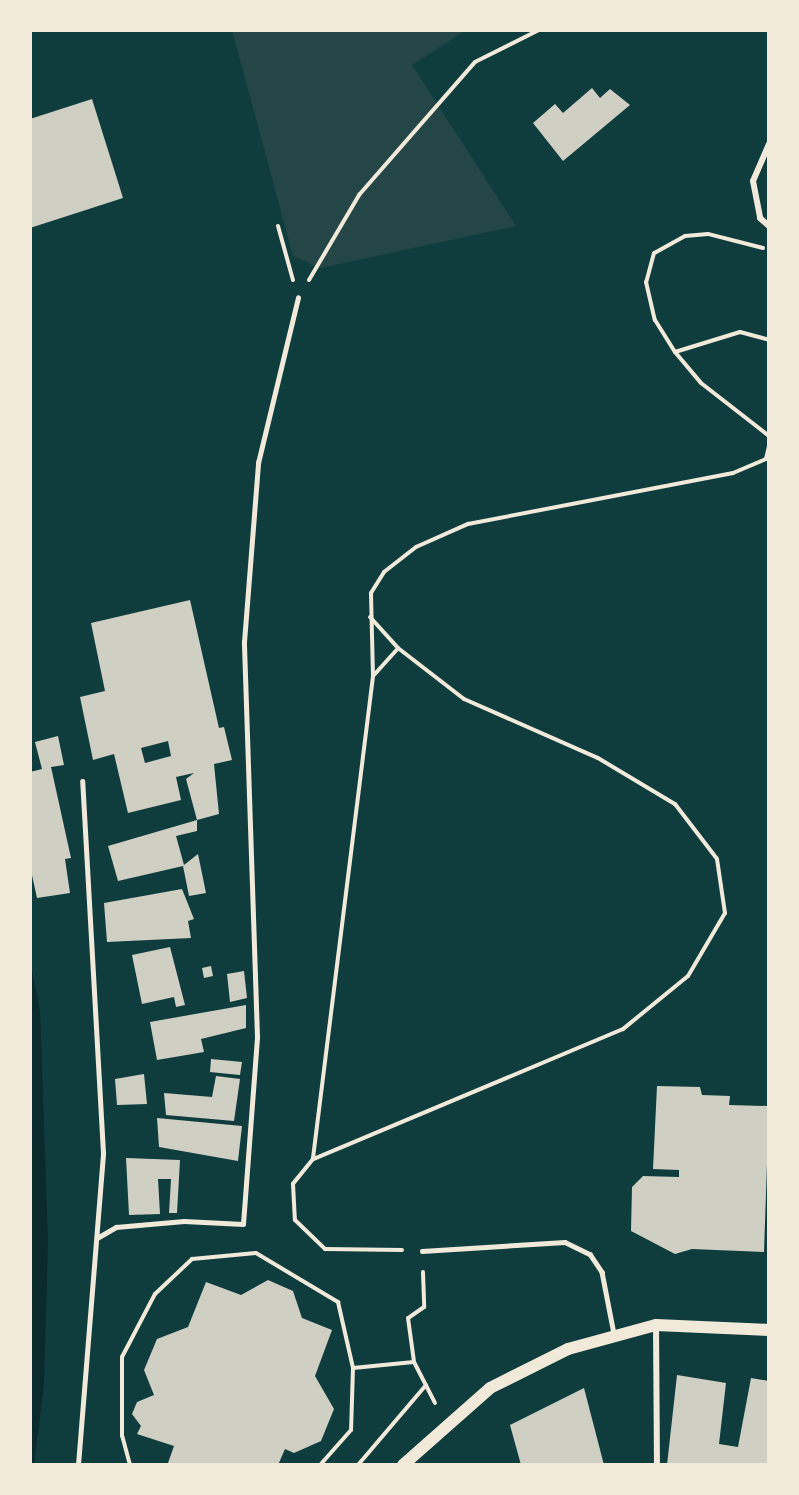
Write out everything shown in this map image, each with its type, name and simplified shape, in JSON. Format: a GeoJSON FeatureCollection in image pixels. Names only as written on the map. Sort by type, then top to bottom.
{"type":"FeatureCollection","features":[{"type":"Feature","properties":{"kind":"main road"},"geometry":{"type":"LineString","coordinates":[[403,1465],[490,1388],[530,1365],[614,1334],[656,1325],[769,1330]]}},
{"type":"Feature","properties":{"kind":"street"},"geometry":{"type":"LineString","coordinates":[[769,144],[753,181],[760,218],[769,226]]}},
{"type":"Feature","properties":{"kind":"street"},"geometry":{"type":"LineString","coordinates":[[656,1325],[657,1465]]}},
{"type":"Feature","properties":{"kind":"lane"},"geometry":{"type":"LineString","coordinates":[[97,1238],[128,1226],[184,1221],[243,1224],[257,1037],[244,642],[258,463],[298,298]]}},
{"type":"Feature","properties":{"kind":"lane"},"geometry":{"type":"LineString","coordinates":[[78,1465],[104,1153],[82,782]]}},
{"type":"Feature","properties":{"kind":"lane"},"geometry":{"type":"LineString","coordinates":[[422,1251],[565,1242],[590,1254],[602,1272],[614,1334]]}},
{"type":"Feature","properties":{"kind":"path"},"geometry":{"type":"LineString","coordinates":[[298,298],[359,195],[475,62],[539,30]]}},
{"type":"Feature","properties":{"kind":"path"},"geometry":{"type":"LineString","coordinates":[[278,226],[298,298]]}},
{"type":"Feature","properties":{"kind":"path"},"geometry":{"type":"LineString","coordinates":[[760,249],[708,234],[685,236],[654,254],[646,282],[655,320],[675,352],[701,383],[769,436]]}},
{"type":"Feature","properties":{"kind":"path"},"geometry":{"type":"LineString","coordinates":[[675,352],[740,332],[769,340]]}},
{"type":"Feature","properties":{"kind":"path"},"geometry":{"type":"LineString","coordinates":[[313,1159],[373,676],[371,593],[384,572],[416,547],[468,524],[733,473],[766,459],[769,446]]}},
{"type":"Feature","properties":{"kind":"path"},"geometry":{"type":"LineString","coordinates":[[370,617],[398,648],[464,699],[598,758],[675,804],[717,859],[725,914],[688,976],[622,1029],[313,1159],[293,1184],[295,1220],[325,1249],[422,1251]]}},
{"type":"Feature","properties":{"kind":"path"},"geometry":{"type":"LineString","coordinates":[[373,676],[398,648]]}},
{"type":"Feature","properties":{"kind":"path"},"geometry":{"type":"LineString","coordinates":[[130,1465],[122,1436],[122,1357],[155,1294],[192,1259],[256,1253],[338,1302],[353,1368],[351,1430],[320,1465]]}},
{"type":"Feature","properties":{"kind":"path"},"geometry":{"type":"LineString","coordinates":[[358,1465],[426,1385],[414,1362],[408,1318],[424,1307],[423,1282]]}},
{"type":"Feature","properties":{"kind":"path"},"geometry":{"type":"LineString","coordinates":[[353,1368],[414,1362]]}},
{"type":"Feature","properties":{"kind":"shaded area"},"geometry":{"type":"Polygon","coordinates":[[[232,30],[466,30],[412,65],[516,226],[320,268],[293,256],[232,30]]]}},
{"type":"Feature","properties":{"kind":"shaded area"},"geometry":{"type":"Polygon","coordinates":[[[30,961],[40,1011],[48,1240],[44,1384],[34,1465],[30,1465],[30,961]]]}},
{"type":"Feature","properties":{"kind":"building"},"geometry":{"type":"Polygon","coordinates":[[[592,88],[600,98],[610,89],[630,105],[563,161],[533,123],[555,104],[563,113],[592,88]]]}},
{"type":"Feature","properties":{"kind":"building"},"geometry":{"type":"Polygon","coordinates":[[[92,99],[123,198],[30,228],[30,119],[92,99]]]}},
{"type":"Feature","properties":{"kind":"building"},"geometry":{"type":"Polygon","coordinates":[[[190,600],[219,728],[224,727],[232,760],[214,764],[219,814],[197,820],[186,779],[194,773],[176,777],[181,800],[128,813],[114,754],[93,760],[80,697],[105,691],[91,623],[190,600]],[[168,741],[141,748],[145,763],[171,756],[168,741]]]}},
{"type":"Feature","properties":{"kind":"building"},"geometry":{"type":"Polygon","coordinates":[[[58,736],[64,765],[51,767],[71,858],[65,859],[70,893],[37,898],[30,866],[30,772],[42,769],[35,742],[58,736]]]}},
{"type":"Feature","properties":{"kind":"building"},"geometry":{"type":"Polygon","coordinates":[[[197,820],[197,831],[176,836],[184,865],[198,854],[206,893],[189,896],[183,866],[118,881],[108,846],[197,820]]]}},
{"type":"Feature","properties":{"kind":"building"},"geometry":{"type":"Polygon","coordinates":[[[182,889],[194,919],[188,921],[191,938],[107,942],[104,903],[182,889]]]}},
{"type":"Feature","properties":{"kind":"building"},"geometry":{"type":"Polygon","coordinates":[[[170,947],[185,1005],[176,1007],[174,997],[142,1004],[132,955],[170,947]]]}},
{"type":"Feature","properties":{"kind":"building"},"geometry":{"type":"Polygon","coordinates":[[[211,966],[213,976],[204,978],[202,968],[211,966]]]}},
{"type":"Feature","properties":{"kind":"building"},"geometry":{"type":"Polygon","coordinates":[[[244,971],[247,998],[230,1002],[227,974],[244,971]]]}},
{"type":"Feature","properties":{"kind":"building"},"geometry":{"type":"Polygon","coordinates":[[[246,1005],[246,1028],[201,1039],[204,1052],[157,1060],[150,1022],[246,1005]]]}},
{"type":"Feature","properties":{"kind":"building"},"geometry":{"type":"Polygon","coordinates":[[[211,1059],[242,1062],[240,1075],[210,1072],[211,1059]]]}},
{"type":"Feature","properties":{"kind":"building"},"geometry":{"type":"Polygon","coordinates":[[[144,1074],[147,1104],[117,1105],[115,1079],[144,1074]]]}},
{"type":"Feature","properties":{"kind":"building"},"geometry":{"type":"Polygon","coordinates":[[[216,1076],[240,1079],[234,1121],[166,1115],[164,1093],[212,1097],[216,1076]]]}},
{"type":"Feature","properties":{"kind":"building"},"geometry":{"type":"Polygon","coordinates":[[[657,1086],[700,1087],[702,1095],[730,1096],[729,1105],[769,1106],[764,1252],[692,1249],[675,1254],[631,1231],[632,1187],[643,1176],[679,1177],[679,1170],[653,1169],[657,1086]]]}},
{"type":"Feature","properties":{"kind":"building"},"geometry":{"type":"Polygon","coordinates":[[[157,1118],[242,1126],[238,1161],[159,1147],[157,1118]]]}},
{"type":"Feature","properties":{"kind":"building"},"geometry":{"type":"Polygon","coordinates":[[[126,1158],[180,1160],[177,1213],[169,1213],[171,1179],[158,1179],[160,1214],[129,1215],[126,1158]]]}},
{"type":"Feature","properties":{"kind":"building"},"geometry":{"type":"Polygon","coordinates":[[[268,1280],[293,1291],[302,1318],[332,1330],[315,1376],[334,1409],[321,1441],[294,1453],[285,1449],[278,1465],[168,1463],[174,1446],[137,1434],[141,1426],[132,1414],[137,1402],[154,1395],[144,1370],[157,1339],[188,1327],[206,1282],[241,1295],[268,1280]]]}},
{"type":"Feature","properties":{"kind":"building"},"geometry":{"type":"Polygon","coordinates":[[[677,1375],[726,1383],[719,1444],[738,1447],[751,1378],[769,1381],[769,1465],[667,1465],[677,1375]]]}},
{"type":"Feature","properties":{"kind":"building"},"geometry":{"type":"Polygon","coordinates":[[[584,1388],[604,1465],[521,1465],[510,1425],[584,1388]]]}}]}
